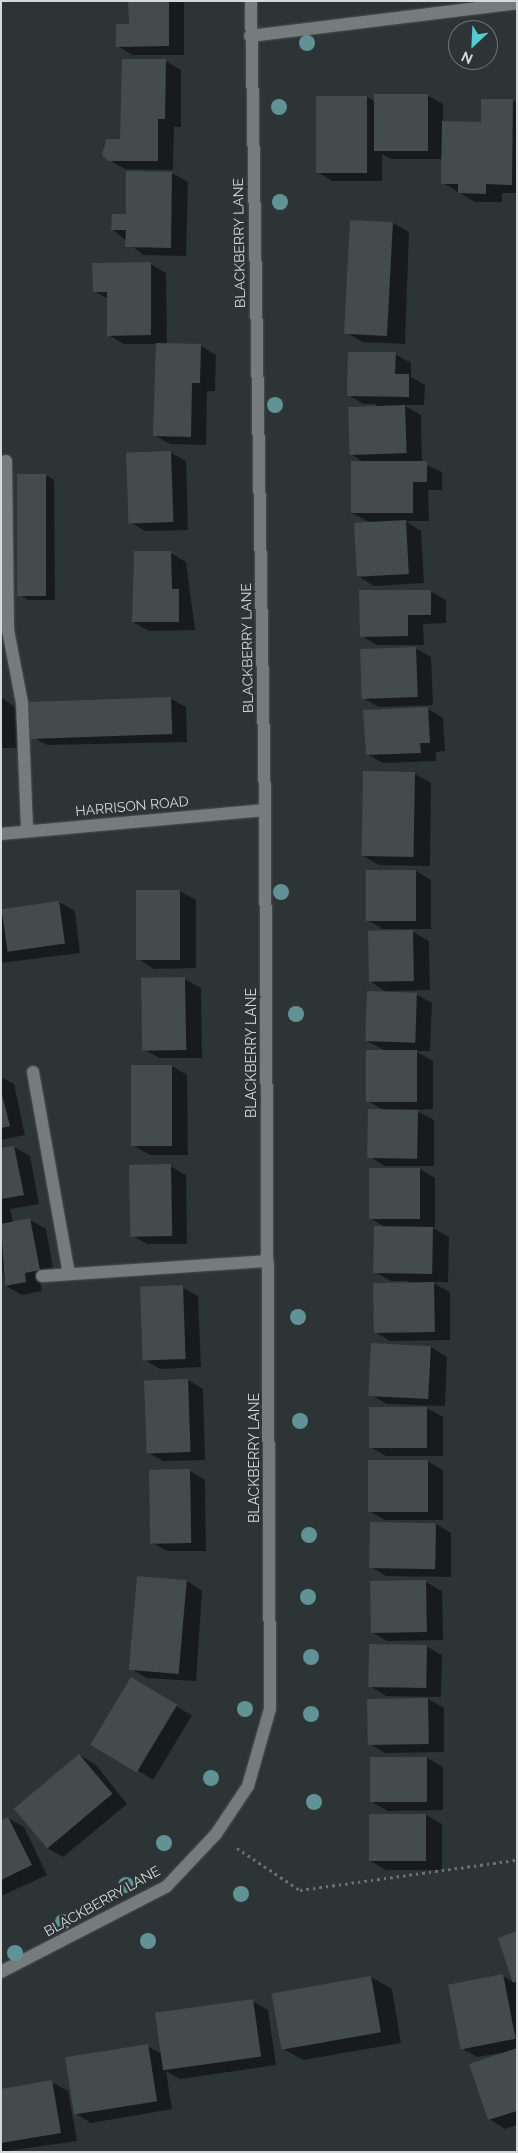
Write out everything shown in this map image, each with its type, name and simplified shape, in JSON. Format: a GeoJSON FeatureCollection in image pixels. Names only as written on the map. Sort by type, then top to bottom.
{"type":"FeatureCollection","features":[{"type":"Feature","properties":{"kind":"street","name":"BLACKBERRY LANE"},"geometry":{"type":"LineString","coordinates":[[1,1972],[166,1887],[216,1834],[248,1786],[270,1709],[265,810],[250,36],[251,1]]}},
{"type":"Feature","properties":{"kind":"street"},"geometry":{"type":"LineString","coordinates":[[250,36],[517,3]]}},
{"type":"Feature","properties":{"kind":"street"},"geometry":{"type":"LineString","coordinates":[[6,461],[8,630],[22,702],[27,830]]}},
{"type":"Feature","properties":{"kind":"street","name":"HARRISON ROAD"},"geometry":{"type":"LineString","coordinates":[[1,834],[27,830],[265,810]]}},
{"type":"Feature","properties":{"kind":"street"},"geometry":{"type":"LineString","coordinates":[[33,1072],[69,1274]]}},
{"type":"Feature","properties":{"kind":"street"},"geometry":{"type":"LineString","coordinates":[[42,1276],[268,1261]]}},
{"type":"Feature","properties":{"kind":"path"},"geometry":{"type":"LineString","coordinates":[[216,1834],[300,1890],[517,1860]]}},
{"type":"Feature","properties":{"kind":"building"},"geometry":{"type":"Polygon","coordinates":[[[128,1],[169,1],[169,46],[116,47],[116,24],[129,24],[128,1]]]}},
{"type":"Feature","properties":{"kind":"building"},"geometry":{"type":"Polygon","coordinates":[[[122,59],[166,59],[165,119],[158,119],[158,161],[108,161],[102,155],[106,139],[120,139],[122,59]]]}},
{"type":"Feature","properties":{"kind":"building"},"geometry":{"type":"Polygon","coordinates":[[[374,94],[428,94],[428,151],[374,151],[374,94]]]}},
{"type":"Feature","properties":{"kind":"building"},"geometry":{"type":"Polygon","coordinates":[[[316,96],[367,96],[367,173],[316,173],[316,96]]]}},
{"type":"Feature","properties":{"kind":"building"},"geometry":{"type":"Polygon","coordinates":[[[481,99],[513,99],[512,185],[486,184],[486,194],[458,193],[458,184],[441,184],[442,121],[481,122],[481,99]]]}},
{"type":"Feature","properties":{"kind":"building"},"geometry":{"type":"Polygon","coordinates":[[[126,171],[172,172],[171,248],[125,247],[126,230],[111,230],[112,214],[126,214],[126,171]]]}},
{"type":"Feature","properties":{"kind":"building"},"geometry":{"type":"Polygon","coordinates":[[[350,220],[393,222],[387,336],[344,334],[350,220]]]}},
{"type":"Feature","properties":{"kind":"building"},"geometry":{"type":"Polygon","coordinates":[[[151,262],[151,335],[107,336],[107,292],[93,292],[92,263],[151,262]]]}},
{"type":"Feature","properties":{"kind":"building"},"geometry":{"type":"Polygon","coordinates":[[[156,343],[201,344],[200,383],[192,383],[191,437],[153,436],[156,343]]]}},
{"type":"Feature","properties":{"kind":"building"},"geometry":{"type":"Polygon","coordinates":[[[348,352],[396,352],[395,374],[409,374],[409,397],[347,396],[348,352]]]}},
{"type":"Feature","properties":{"kind":"building"},"geometry":{"type":"Polygon","coordinates":[[[405,405],[407,453],[350,455],[348,407],[405,405]]]}},
{"type":"Feature","properties":{"kind":"building"},"geometry":{"type":"Polygon","coordinates":[[[171,451],[173,522],[129,524],[126,453],[171,451]]]}},
{"type":"Feature","properties":{"kind":"building"},"geometry":{"type":"Polygon","coordinates":[[[351,461],[427,461],[427,482],[413,482],[413,513],[351,513],[351,461]]]}},
{"type":"Feature","properties":{"kind":"building"},"geometry":{"type":"Polygon","coordinates":[[[17,474],[46,474],[46,596],[17,596],[17,474]]]}},
{"type":"Feature","properties":{"kind":"building"},"geometry":{"type":"Polygon","coordinates":[[[406,520],[409,574],[357,577],[354,523],[406,520]]]}},
{"type":"Feature","properties":{"kind":"building"},"geometry":{"type":"Polygon","coordinates":[[[134,551],[171,551],[172,589],[179,589],[179,622],[132,622],[134,551]]]}},
{"type":"Feature","properties":{"kind":"building"},"geometry":{"type":"Polygon","coordinates":[[[359,590],[431,590],[431,615],[408,615],[408,636],[360,637],[359,590]]]}},
{"type":"Feature","properties":{"kind":"building"},"geometry":{"type":"Polygon","coordinates":[[[416,647],[418,697],[362,699],[360,649],[416,647]]]}},
{"type":"Feature","properties":{"kind":"building"},"geometry":{"type":"Polygon","coordinates":[[[171,697],[172,734],[30,739],[29,702],[171,697]]]}},
{"type":"Feature","properties":{"kind":"building"},"geometry":{"type":"Polygon","coordinates":[[[428,707],[430,743],[420,743],[421,753],[366,755],[363,710],[428,707]]]}},
{"type":"Feature","properties":{"kind":"building"},"geometry":{"type":"Polygon","coordinates":[[[363,771],[415,772],[414,857],[362,856],[363,771]]]}},
{"type":"Feature","properties":{"kind":"building"},"geometry":{"type":"Polygon","coordinates":[[[366,870],[416,870],[416,921],[366,921],[366,870]]]}},
{"type":"Feature","properties":{"kind":"building"},"geometry":{"type":"Polygon","coordinates":[[[136,890],[180,890],[180,960],[136,960],[136,890]]]}},
{"type":"Feature","properties":{"kind":"building"},"geometry":{"type":"Polygon","coordinates":[[[59,901],[65,944],[8,952],[2,909],[59,901]]]}},
{"type":"Feature","properties":{"kind":"building"},"geometry":{"type":"Polygon","coordinates":[[[413,930],[414,981],[369,982],[368,931],[413,930]]]}},
{"type":"Feature","properties":{"kind":"building"},"geometry":{"type":"Polygon","coordinates":[[[185,977],[186,1050],[142,1051],[141,978],[185,977]]]}},
{"type":"Feature","properties":{"kind":"building"},"geometry":{"type":"Polygon","coordinates":[[[367,991],[417,993],[415,1043],[365,1041],[367,991]]]}},
{"type":"Feature","properties":{"kind":"building"},"geometry":{"type":"Polygon","coordinates":[[[366,1050],[417,1050],[417,1102],[366,1102],[366,1050]]]}},
{"type":"Feature","properties":{"kind":"building"},"geometry":{"type":"Polygon","coordinates":[[[131,1065],[172,1065],[172,1146],[131,1146],[131,1065]]]}},
{"type":"Feature","properties":{"kind":"building"},"geometry":{"type":"Polygon","coordinates":[[[1,1091],[10,1126],[1,1128],[1,1091]]]}},
{"type":"Feature","properties":{"kind":"building"},"geometry":{"type":"Polygon","coordinates":[[[368,1109],[418,1110],[417,1159],[367,1158],[368,1109]]]}},
{"type":"Feature","properties":{"kind":"building"},"geometry":{"type":"Polygon","coordinates":[[[14,1146],[24,1195],[1,1199],[1,1148],[14,1146]]]}},
{"type":"Feature","properties":{"kind":"building"},"geometry":{"type":"Polygon","coordinates":[[[171,1164],[172,1236],[130,1237],[129,1165],[171,1164]]]}},
{"type":"Feature","properties":{"kind":"building"},"geometry":{"type":"Polygon","coordinates":[[[369,1168],[420,1168],[420,1219],[369,1219],[369,1168]]]}},
{"type":"Feature","properties":{"kind":"building"},"geometry":{"type":"Polygon","coordinates":[[[30,1218],[40,1270],[25,1273],[26,1282],[5,1286],[1,1224],[30,1218]]]}},
{"type":"Feature","properties":{"kind":"building"},"geometry":{"type":"Polygon","coordinates":[[[374,1226],[433,1227],[432,1274],[373,1273],[374,1226]]]}},
{"type":"Feature","properties":{"kind":"building"},"geometry":{"type":"Polygon","coordinates":[[[434,1282],[435,1332],[374,1333],[373,1283],[434,1282]]]}},
{"type":"Feature","properties":{"kind":"building"},"geometry":{"type":"Polygon","coordinates":[[[183,1285],[186,1359],[143,1360],[140,1287],[183,1285]]]}},
{"type":"Feature","properties":{"kind":"building"},"geometry":{"type":"Polygon","coordinates":[[[371,1343],[431,1346],[428,1399],[368,1396],[371,1343]]]}},
{"type":"Feature","properties":{"kind":"building"},"geometry":{"type":"Polygon","coordinates":[[[188,1379],[191,1452],[147,1453],[144,1381],[188,1379]]]}},
{"type":"Feature","properties":{"kind":"building"},"geometry":{"type":"Polygon","coordinates":[[[369,1407],[427,1407],[427,1448],[369,1448],[369,1407]]]}},
{"type":"Feature","properties":{"kind":"building"},"geometry":{"type":"Polygon","coordinates":[[[368,1460],[428,1460],[428,1512],[368,1512],[368,1460]]]}},
{"type":"Feature","properties":{"kind":"building"},"geometry":{"type":"Polygon","coordinates":[[[190,1469],[191,1543],[150,1544],[149,1470],[190,1469]]]}},
{"type":"Feature","properties":{"kind":"building"},"geometry":{"type":"Polygon","coordinates":[[[370,1522],[436,1523],[435,1569],[369,1568],[370,1522]]]}},
{"type":"Feature","properties":{"kind":"building"},"geometry":{"type":"Polygon","coordinates":[[[137,1576],[187,1580],[179,1674],[129,1670],[137,1576]]]}},
{"type":"Feature","properties":{"kind":"building"},"geometry":{"type":"Polygon","coordinates":[[[426,1580],[427,1632],[371,1633],[370,1581],[426,1580]]]}},
{"type":"Feature","properties":{"kind":"building"},"geometry":{"type":"Polygon","coordinates":[[[369,1644],[427,1645],[426,1688],[368,1687],[369,1644]]]}},
{"type":"Feature","properties":{"kind":"building"},"geometry":{"type":"Polygon","coordinates":[[[131,1677],[177,1705],[137,1773],[90,1745],[131,1677]]]}},
{"type":"Feature","properties":{"kind":"building"},"geometry":{"type":"Polygon","coordinates":[[[428,1698],[429,1744],[368,1745],[367,1699],[428,1698]]]}},
{"type":"Feature","properties":{"kind":"building"},"geometry":{"type":"Polygon","coordinates":[[[79,1754],[112,1794],[47,1848],[14,1809],[79,1754]]]}},
{"type":"Feature","properties":{"kind":"building"},"geometry":{"type":"Polygon","coordinates":[[[370,1757],[427,1757],[427,1802],[370,1802],[370,1757]]]}},
{"type":"Feature","properties":{"kind":"building"},"geometry":{"type":"Polygon","coordinates":[[[369,1814],[426,1814],[426,1861],[369,1861],[369,1814]]]}},
{"type":"Feature","properties":{"kind":"building"},"geometry":{"type":"Polygon","coordinates":[[[8,1817],[32,1865],[1,1880],[1,1820],[8,1817]]]}},
{"type":"Feature","properties":{"kind":"building"},"geometry":{"type":"Polygon","coordinates":[[[517,1931],[517,1981],[513,1983],[498,1938],[517,1931]]]}},
{"type":"Feature","properties":{"kind":"building"},"geometry":{"type":"Polygon","coordinates":[[[503,1974],[516,2039],[461,2049],[448,1985],[503,1974]]]}},
{"type":"Feature","properties":{"kind":"building"},"geometry":{"type":"Polygon","coordinates":[[[371,1976],[381,2032],[281,2050],[272,1994],[371,1976]]]}},
{"type":"Feature","properties":{"kind":"building"},"geometry":{"type":"Polygon","coordinates":[[[253,1999],[261,2056],[163,2070],[155,2013],[253,1999]]]}},
{"type":"Feature","properties":{"kind":"building"},"geometry":{"type":"Polygon","coordinates":[[[148,2044],[157,2101],[74,2114],[65,2057],[148,2044]]]}},
{"type":"Feature","properties":{"kind":"building"},"geometry":{"type":"Polygon","coordinates":[[[517,2048],[517,2111],[488,2120],[469,2064],[517,2048]]]}},
{"type":"Feature","properties":{"kind":"building"},"geometry":{"type":"Polygon","coordinates":[[[52,2080],[61,2133],[1,2143],[1,2089],[52,2080]]]}}]}
